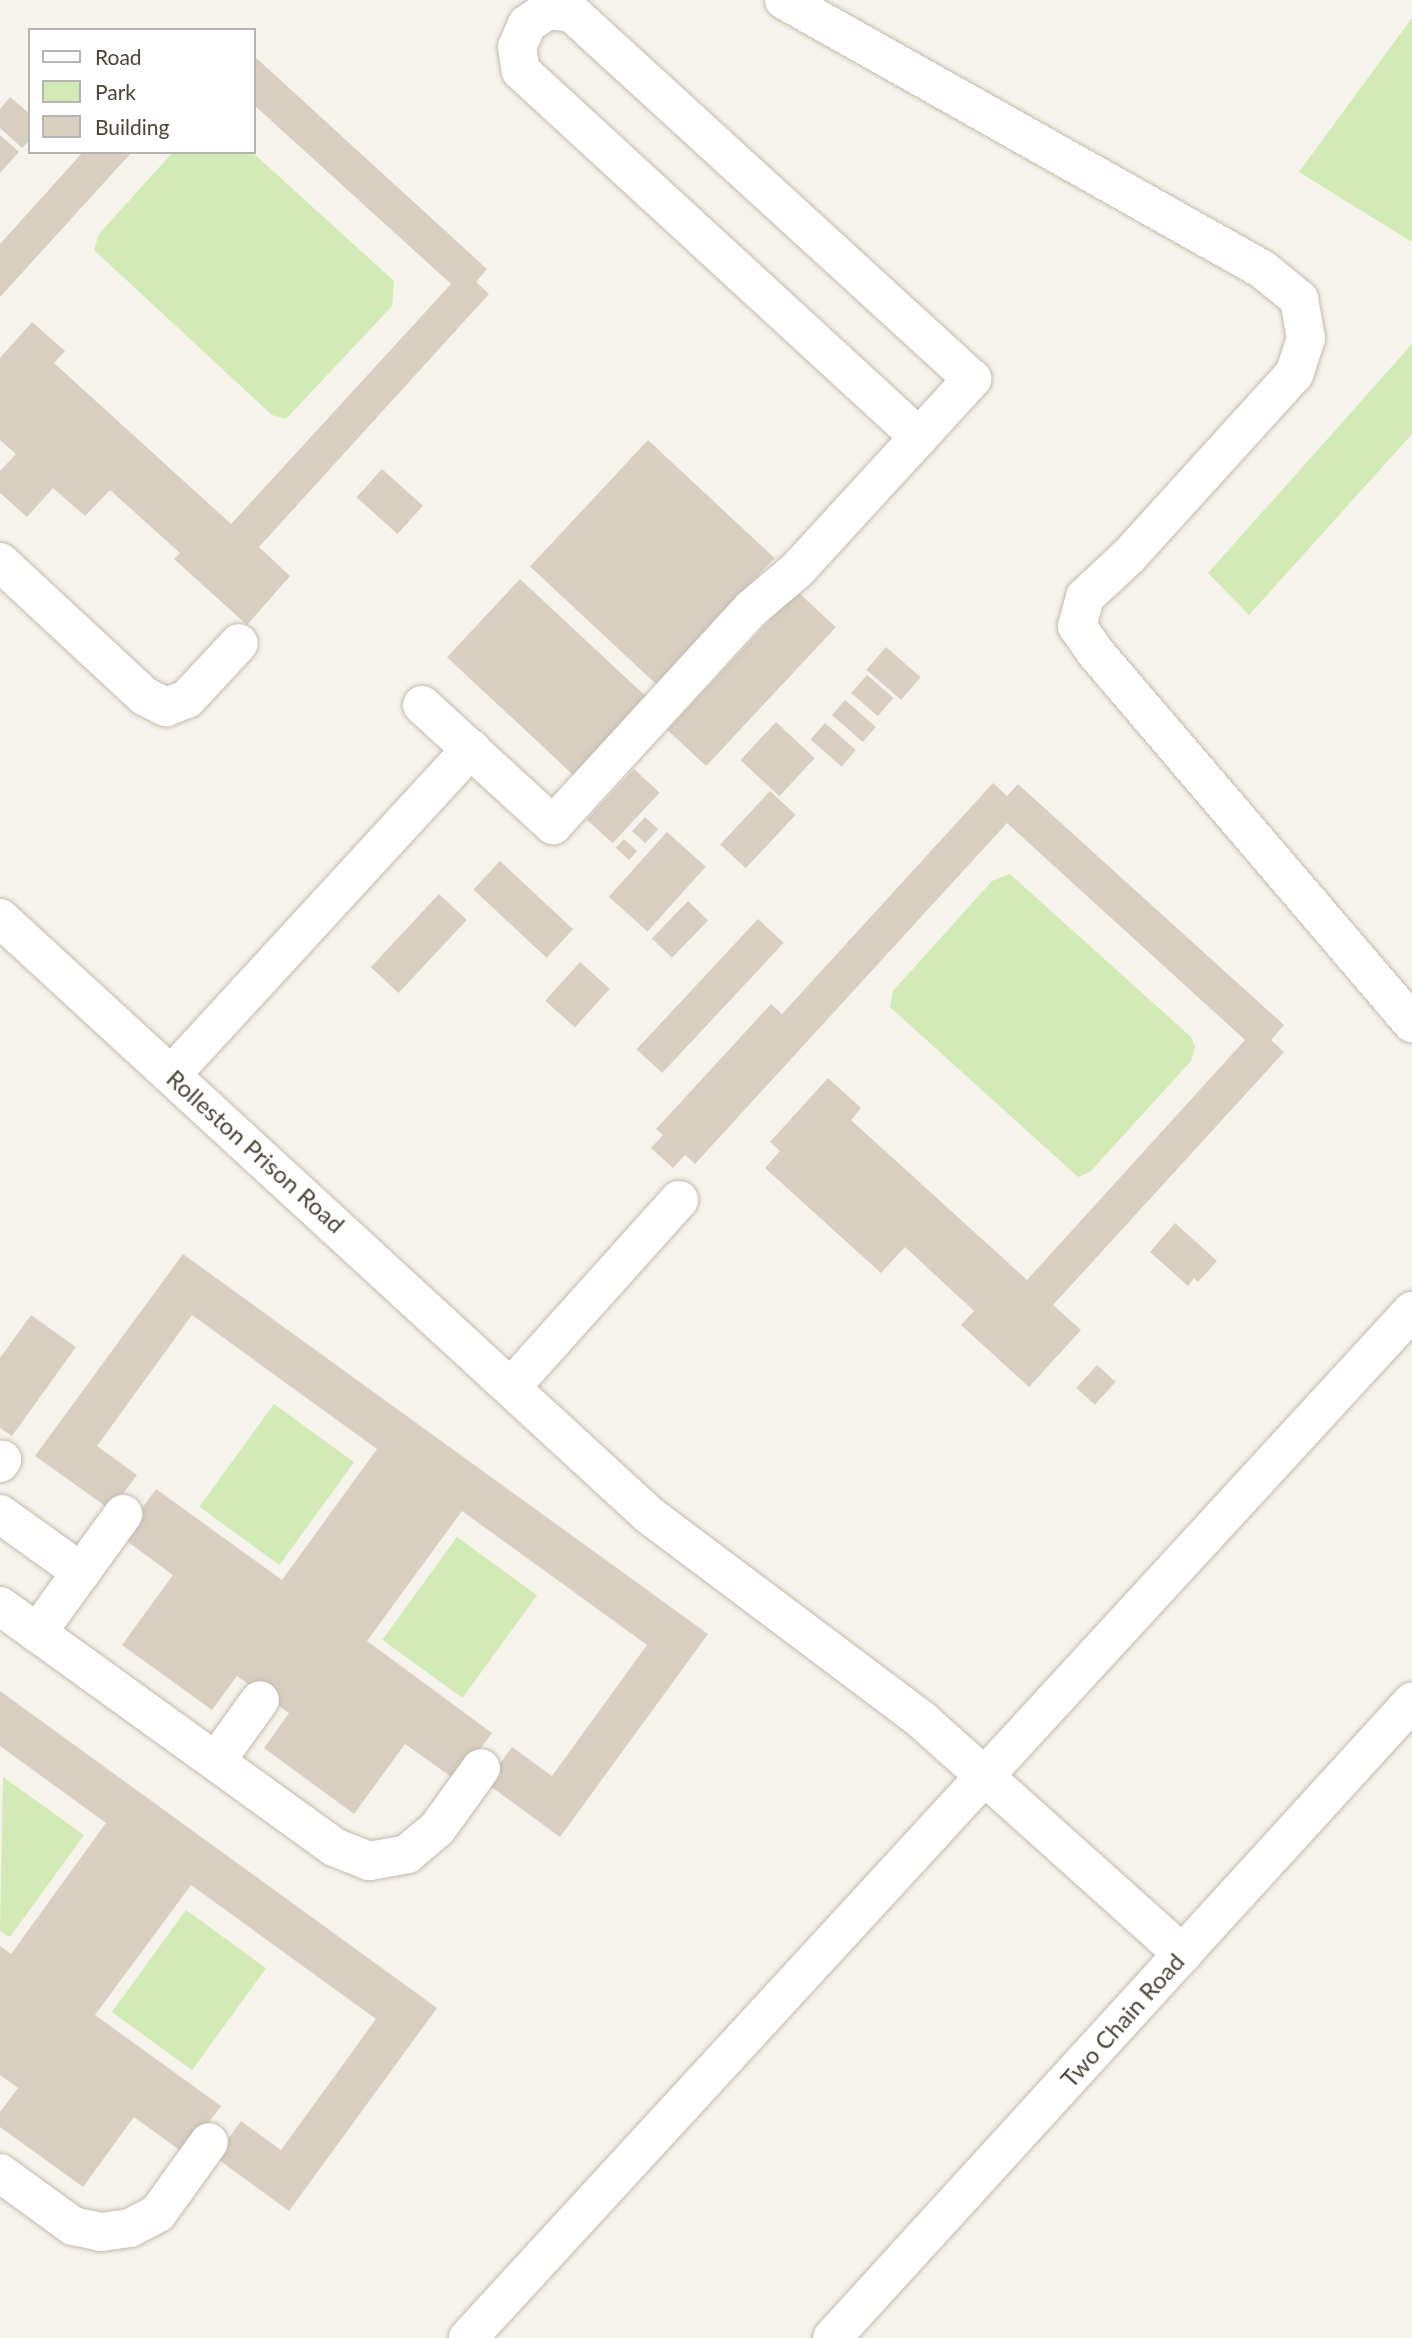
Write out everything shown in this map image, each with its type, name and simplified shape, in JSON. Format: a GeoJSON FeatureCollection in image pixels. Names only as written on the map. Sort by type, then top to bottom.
{"type":"FeatureCollection","features":[{"type":"Feature","properties":{"kind":"street"},"geometry":{"type":"LineString","coordinates":[[784,0],[1262,269],[1299,299],[1306,338],[1294,374],[1129,556],[1085,597],[1077,626],[1095,652],[1412,1023]]}},
{"type":"Feature","properties":{"kind":"street"},"geometry":{"type":"LineString","coordinates":[[422,705],[553,825],[751,609],[797,570],[919,437],[972,379],[572,13],[548,10],[527,24],[517,47],[521,71],[919,437]]}},
{"type":"Feature","properties":{"kind":"street"},"geometry":{"type":"LineString","coordinates":[[0,562],[144,696],[166,707],[187,699],[239,643]]}},
{"type":"Feature","properties":{"kind":"street"},"geometry":{"type":"LineString","coordinates":[[172,1074],[471,749]]}},
{"type":"Feature","properties":{"kind":"street","name":"Rolleston Prison Road"},"geometry":{"type":"LineString","coordinates":[[0,918],[512,1386],[649,1515],[923,1721],[1183,1954]]}},
{"type":"Feature","properties":{"kind":"street"},"geometry":{"type":"LineString","coordinates":[[512,1386],[679,1200]]}},
{"type":"Feature","properties":{"kind":"street"},"geometry":{"type":"LineString","coordinates":[[468,2338],[1412,1311]]}},
{"type":"Feature","properties":{"kind":"street"},"geometry":{"type":"LineString","coordinates":[[0,1514],[81,1572]]}},
{"type":"Feature","properties":{"kind":"street"},"geometry":{"type":"LineString","coordinates":[[37,1633],[123,1514]]}},
{"type":"Feature","properties":{"kind":"street"},"geometry":{"type":"LineString","coordinates":[[0,1606],[334,1847],[369,1861],[407,1854],[437,1829],[481,1768]]}},
{"type":"Feature","properties":{"kind":"street"},"geometry":{"type":"LineString","coordinates":[[216,1761],[260,1700]]}},
{"type":"Feature","properties":{"kind":"street","name":"Two Chain Road"},"geometry":{"type":"LineString","coordinates":[[832,2338],[1412,1702]]}},
{"type":"Feature","properties":{"kind":"street"},"geometry":{"type":"LineString","coordinates":[[0,2174],[73,2226],[101,2232],[130,2228],[158,2213],[209,2142]]}},
{"type":"Feature","properties":{"kind":"green space"},"geometry":{"type":"Polygon","coordinates":[[[1412,18],[1412,242],[1299,172],[1412,18]]]}},
{"type":"Feature","properties":{"kind":"green space"},"geometry":{"type":"Polygon","coordinates":[[[171,154],[254,154],[394,281],[392,306],[286,419],[272,415],[94,250],[99,234],[171,154]]]}},
{"type":"Feature","properties":{"kind":"green space"},"geometry":{"type":"Polygon","coordinates":[[[1412,344],[1412,434],[1249,615],[1208,573],[1412,344]]]}},
{"type":"Feature","properties":{"kind":"green space"},"geometry":{"type":"Polygon","coordinates":[[[1010,874],[1191,1037],[1195,1047],[1191,1061],[1090,1172],[1078,1177],[890,1007],[893,991],[992,881],[1010,874]]]}},
{"type":"Feature","properties":{"kind":"green space"},"geometry":{"type":"Polygon","coordinates":[[[274,1404],[354,1462],[279,1565],[199,1507],[274,1404]]]}},
{"type":"Feature","properties":{"kind":"green space"},"geometry":{"type":"Polygon","coordinates":[[[457,1537],[537,1595],[462,1698],[382,1640],[457,1537]]]}},
{"type":"Feature","properties":{"kind":"green space"},"geometry":{"type":"Polygon","coordinates":[[[3,1777],[84,1835],[10,1937],[0,1931],[3,1777]]]}},
{"type":"Feature","properties":{"kind":"green space"},"geometry":{"type":"Polygon","coordinates":[[[186,1910],[266,1968],[192,2070],[112,2012],[186,1910]]]}},
{"type":"Feature","properties":{"kind":"building"},"geometry":{"type":"Polygon","coordinates":[[[256,58],[487,269],[476,282],[489,294],[259,547],[290,576],[247,625],[174,559],[180,553],[110,490],[85,516],[53,488],[27,517],[0,493],[0,471],[16,454],[0,440],[0,358],[32,322],[65,351],[54,363],[231,524],[451,284],[256,107],[256,58]]]}},
{"type":"Feature","properties":{"kind":"building"},"geometry":{"type":"Polygon","coordinates":[[[10,97],[28,112],[28,142],[22,148],[0,128],[0,109],[10,97]]]}},
{"type":"Feature","properties":{"kind":"building"},"geometry":{"type":"Polygon","coordinates":[[[0,135],[19,152],[0,173],[0,135]]]}},
{"type":"Feature","properties":{"kind":"building"},"geometry":{"type":"Polygon","coordinates":[[[81,154],[130,154],[0,297],[0,244],[81,154]]]}},
{"type":"Feature","properties":{"kind":"building"},"geometry":{"type":"Polygon","coordinates":[[[648,440],[775,558],[657,685],[530,567],[648,440]]]}},
{"type":"Feature","properties":{"kind":"building"},"geometry":{"type":"Polygon","coordinates":[[[382,469],[423,506],[397,534],[357,497],[382,469]]]}},
{"type":"Feature","properties":{"kind":"building"},"geometry":{"type":"Polygon","coordinates":[[[520,579],[647,697],[574,775],[447,657],[520,579]]]}},
{"type":"Feature","properties":{"kind":"building"},"geometry":{"type":"Polygon","coordinates":[[[797,591],[836,627],[706,766],[667,730],[797,591]]]}},
{"type":"Feature","properties":{"kind":"building"},"geometry":{"type":"Polygon","coordinates":[[[886,647],[921,677],[901,700],[866,670],[886,647]]]}},
{"type":"Feature","properties":{"kind":"building"},"geometry":{"type":"Polygon","coordinates":[[[867,675],[893,698],[878,716],[851,693],[867,675]]]}},
{"type":"Feature","properties":{"kind":"building"},"geometry":{"type":"Polygon","coordinates":[[[845,700],[876,727],[863,742],[832,715],[845,700]]]}},
{"type":"Feature","properties":{"kind":"building"},"geometry":{"type":"Polygon","coordinates":[[[776,722],[815,758],[779,796],[741,760],[776,722]]]}},
{"type":"Feature","properties":{"kind":"building"},"geometry":{"type":"Polygon","coordinates":[[[825,723],[856,750],[842,767],[811,740],[825,723]]]}},
{"type":"Feature","properties":{"kind":"building"},"geometry":{"type":"Polygon","coordinates":[[[634,769],[660,793],[613,843],[587,819],[634,769]]]}},
{"type":"Feature","properties":{"kind":"building"},"geometry":{"type":"Polygon","coordinates":[[[993,783],[1007,796],[1018,784],[1284,1025],[1271,1040],[1284,1052],[1053,1305],[1081,1330],[1029,1387],[961,1325],[974,1311],[905,1247],[881,1273],[765,1168],[780,1151],[770,1142],[828,1078],[861,1108],[851,1120],[1027,1280],[1245,1040],[1007,823],[695,1164],[685,1155],[673,1168],[651,1148],[663,1135],[656,1129],[771,1004],[782,1014],[993,783]]]}},
{"type":"Feature","properties":{"kind":"building"},"geometry":{"type":"Polygon","coordinates":[[[770,791],[796,815],[746,868],[720,844],[770,791]]]}},
{"type":"Feature","properties":{"kind":"building"},"geometry":{"type":"Polygon","coordinates":[[[645,817],[658,829],[645,843],[632,831],[645,817]]]}},
{"type":"Feature","properties":{"kind":"building"},"geometry":{"type":"Polygon","coordinates":[[[667,832],[706,867],[647,931],[609,897],[667,832]]]}},
{"type":"Feature","properties":{"kind":"building"},"geometry":{"type":"Polygon","coordinates":[[[624,839],[637,851],[629,860],[616,848],[624,839]]]}},
{"type":"Feature","properties":{"kind":"building"},"geometry":{"type":"Polygon","coordinates":[[[500,861],[573,929],[547,958],[473,890],[500,861]]]}},
{"type":"Feature","properties":{"kind":"building"},"geometry":{"type":"Polygon","coordinates":[[[439,894],[467,920],[399,993],[371,967],[439,894]]]}},
{"type":"Feature","properties":{"kind":"building"},"geometry":{"type":"Polygon","coordinates":[[[688,901],[708,920],[672,958],[652,938],[688,901]]]}},
{"type":"Feature","properties":{"kind":"building"},"geometry":{"type":"Polygon","coordinates":[[[758,919],[784,943],[662,1073],[637,1049],[758,919]]]}},
{"type":"Feature","properties":{"kind":"building"},"geometry":{"type":"Polygon","coordinates":[[[580,962],[610,989],[575,1027],[545,1001],[580,962]]]}},
{"type":"Feature","properties":{"kind":"building"},"geometry":{"type":"Polygon","coordinates":[[[1175,1223],[1217,1261],[1198,1282],[1194,1278],[1188,1286],[1150,1252],[1175,1223]]]}},
{"type":"Feature","properties":{"kind":"building"},"geometry":{"type":"Polygon","coordinates":[[[183,1254],[708,1634],[560,1837],[486,1783],[512,1747],[552,1776],[647,1645],[462,1511],[367,1641],[492,1733],[457,1781],[405,1744],[354,1814],[264,1748],[289,1713],[237,1676],[212,1710],[122,1645],[173,1575],[121,1537],[156,1489],[282,1580],[377,1449],[192,1315],[97,1446],[137,1475],[111,1510],[35,1456],[183,1254]]]}},
{"type":"Feature","properties":{"kind":"building"},"geometry":{"type":"Polygon","coordinates":[[[31,1315],[76,1347],[12,1436],[0,1428],[0,1358],[31,1315]]]}},
{"type":"Feature","properties":{"kind":"building"},"geometry":{"type":"Polygon","coordinates":[[[1097,1365],[1116,1382],[1095,1405],[1076,1388],[1097,1365]]]}},
{"type":"Feature","properties":{"kind":"building"},"geometry":{"type":"Polygon","coordinates":[[[0,1691],[437,2008],[289,2211],[215,2157],[241,2121],[281,2150],[376,2019],[191,1885],[95,2015],[221,2106],[185,2154],[134,2117],[83,2187],[0,2127],[0,2112],[18,2088],[0,2075],[0,1946],[11,1954],[106,1823],[0,1746],[0,1691]]]}}]}
